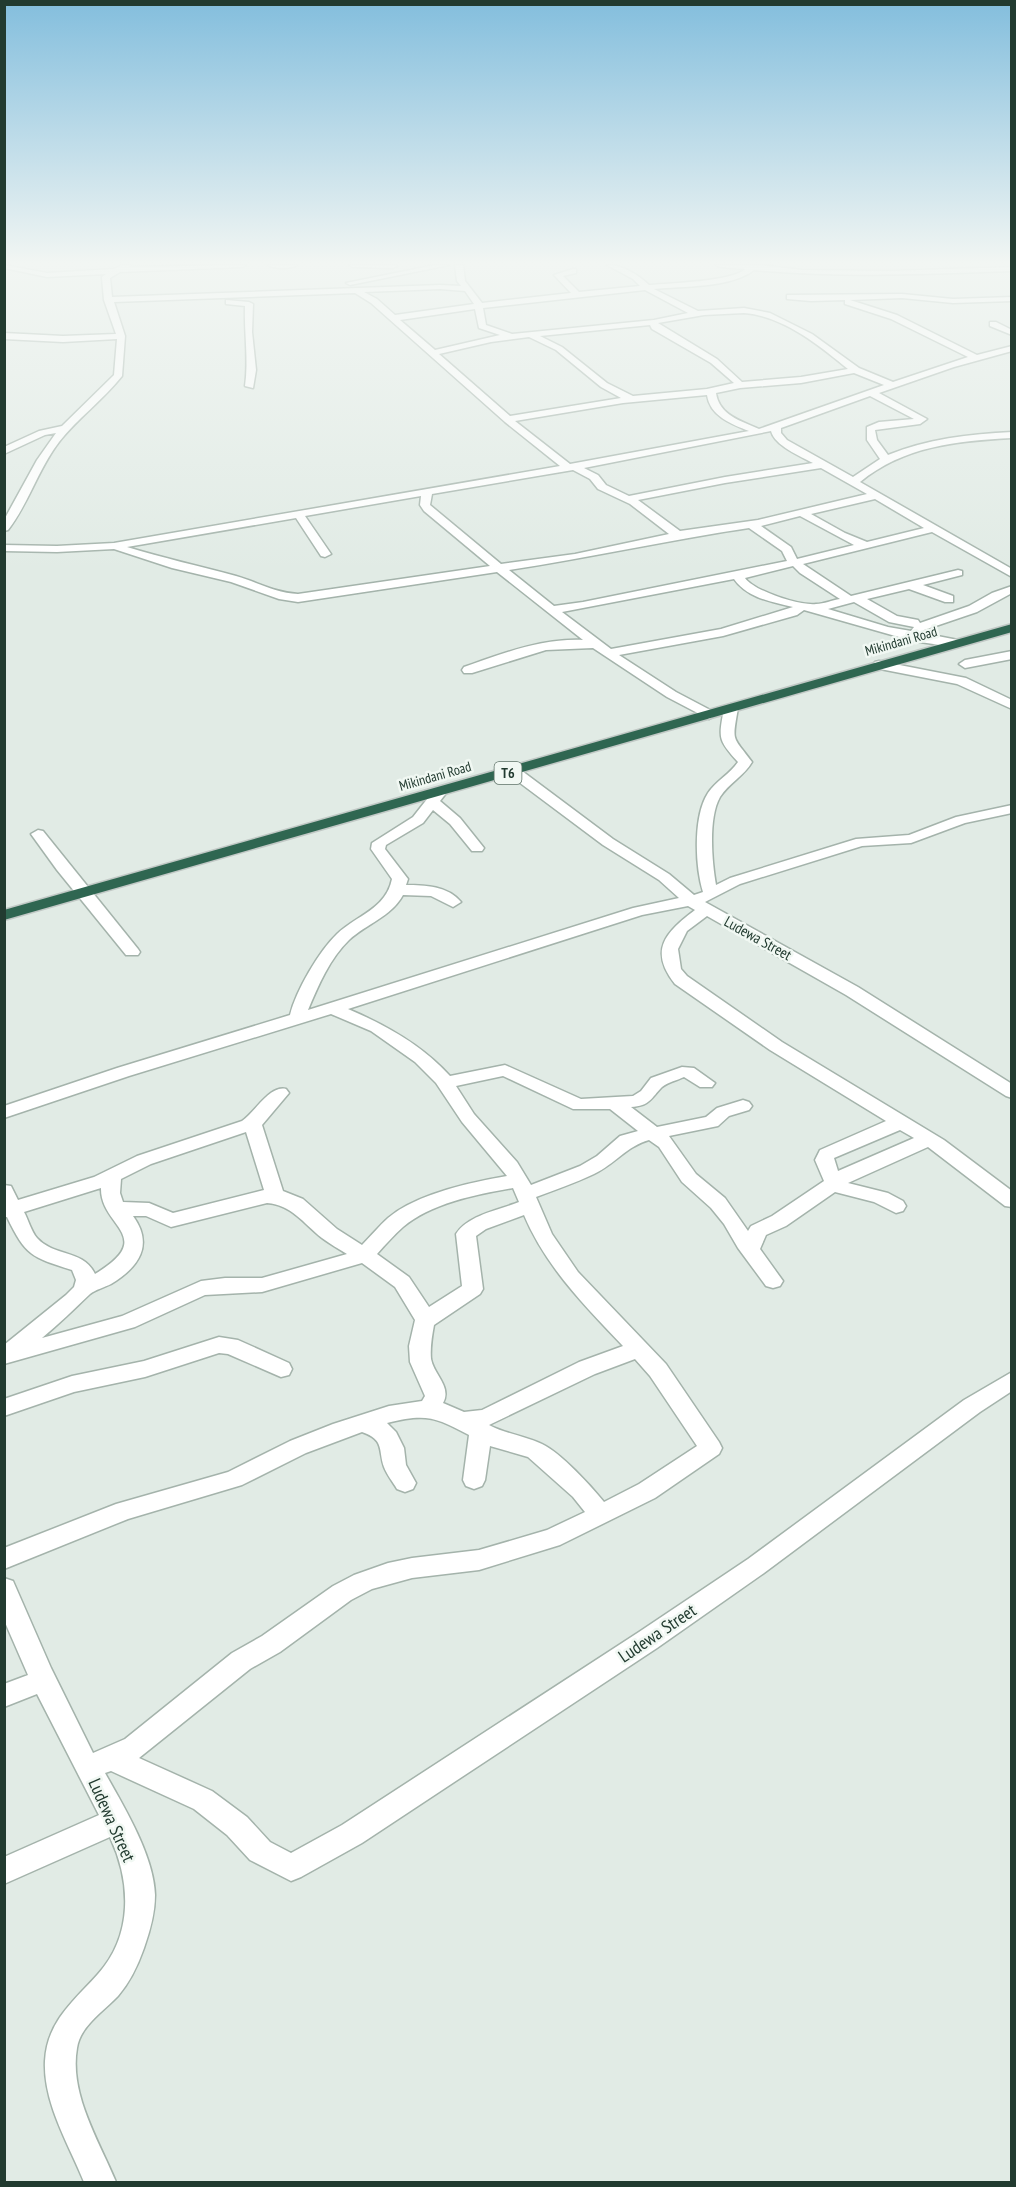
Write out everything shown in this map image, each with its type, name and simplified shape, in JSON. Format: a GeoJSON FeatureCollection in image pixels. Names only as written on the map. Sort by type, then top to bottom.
{"type":"FeatureCollection","features":[{"type":"Feature","properties":{"kind":"highway","name":"Mikindani Road"},"geometry":{"type":"LineString","coordinates":[[4,915],[436,797],[513,771],[1011,628]]}},
{"type":"Feature","properties":{"kind":"street"},"geometry":{"type":"LineString","coordinates":[[4,528],[24,501],[51,447],[118,376],[119,367]]}},
{"type":"Feature","properties":{"kind":"street"},"geometry":{"type":"LineString","coordinates":[[250,386],[252,367]]}},
{"type":"Feature","properties":{"kind":"street"},"geometry":{"type":"LineString","coordinates":[[450,367],[508,420],[571,466],[594,477],[602,487],[629,499],[678,535]]}},
{"type":"Feature","properties":{"kind":"street"},"geometry":{"type":"LineString","coordinates":[[581,367],[608,389],[633,399]]}},
{"type":"Feature","properties":{"kind":"street"},"geometry":{"type":"LineString","coordinates":[[721,367],[740,385]]}},
{"type":"Feature","properties":{"kind":"street"},"geometry":{"type":"LineString","coordinates":[[852,367],[893,386]]}},
{"type":"Feature","properties":{"kind":"street"},"geometry":{"type":"LineString","coordinates":[[4,548],[57,549],[114,546],[628,458],[776,428],[810,414],[949,367]]}},
{"type":"Feature","properties":{"kind":"street"},"geometry":{"type":"LineString","coordinates":[[508,420],[524,415],[633,399],[711,392],[740,385],[801,380],[857,371]]}},
{"type":"Feature","properties":{"kind":"street"},"geometry":{"type":"LineString","coordinates":[[711,392],[712,402],[717,410],[759,432]]}},
{"type":"Feature","properties":{"kind":"street"},"geometry":{"type":"LineString","coordinates":[[873,394],[922,419],[879,425],[870,429],[872,440],[886,460]]}},
{"type":"Feature","properties":{"kind":"street"},"geometry":{"type":"LineString","coordinates":[[4,452],[35,436],[68,428]]}},
{"type":"Feature","properties":{"kind":"street"},"geometry":{"type":"LineString","coordinates":[[776,428],[779,439],[1011,574]]}},
{"type":"Feature","properties":{"kind":"street"},"geometry":{"type":"LineString","coordinates":[[852,483],[862,473],[886,460],[922,446],[948,439],[1011,435]]}},
{"type":"Feature","properties":{"kind":"street"},"geometry":{"type":"LineString","coordinates":[[629,499],[725,480],[821,465]]}},
{"type":"Feature","properties":{"kind":"street"},"geometry":{"type":"LineString","coordinates":[[425,505],[427,491]]}},
{"type":"Feature","properties":{"kind":"street"},"geometry":{"type":"LineString","coordinates":[[114,546],[177,566],[234,579],[290,598],[604,551],[678,535],[751,524],[874,496]]}},
{"type":"Feature","properties":{"kind":"street"},"geometry":{"type":"LineString","coordinates":[[368,502],[425,505],[497,568],[595,644],[670,696],[709,715]]}},
{"type":"Feature","properties":{"kind":"street"},"geometry":{"type":"LineString","coordinates":[[802,513],[826,525],[846,540],[866,545]]}},
{"type":"Feature","properties":{"kind":"street"},"geometry":{"type":"LineString","coordinates":[[299,515],[325,554]]}},
{"type":"Feature","properties":{"kind":"street"},"geometry":{"type":"LineString","coordinates":[[751,524],[787,549],[794,563],[804,571],[892,619],[925,625]]}},
{"type":"Feature","properties":{"kind":"street"},"geometry":{"type":"LineString","coordinates":[[552,610],[576,608],[794,563],[933,529]]}},
{"type":"Feature","properties":{"kind":"street"},"geometry":{"type":"LineString","coordinates":[[608,653],[637,650],[681,638],[723,632],[809,607],[911,586],[958,573]]}},
{"type":"Feature","properties":{"kind":"street"},"geometry":{"type":"LineString","coordinates":[[739,574],[740,581],[744,585],[763,595],[913,637],[951,644],[965,664],[962,681]]}},
{"type":"Feature","properties":{"kind":"street"},"geometry":{"type":"LineString","coordinates":[[911,586],[929,590],[949,599]]}},
{"type":"Feature","properties":{"kind":"street"},"geometry":{"type":"LineString","coordinates":[[913,637],[916,630],[925,625],[973,609],[1011,589]]}},
{"type":"Feature","properties":{"kind":"street"},"geometry":{"type":"LineString","coordinates":[[468,670],[524,651],[574,643],[595,644]]}},
{"type":"Feature","properties":{"kind":"street"},"geometry":{"type":"LineString","coordinates":[[965,664],[1011,655]]}},
{"type":"Feature","properties":{"kind":"street"},"geometry":{"type":"LineString","coordinates":[[879,665],[962,681],[1011,705]]}},
{"type":"Feature","properties":{"kind":"street"},"geometry":{"type":"LineString","coordinates":[[711,893],[706,880],[705,868],[710,806],[715,793],[725,781],[739,771],[745,762],[728,743],[727,732],[731,708]]}},
{"type":"Feature","properties":{"kind":"street","name":"Ludewa Street"},"geometry":{"type":"LineString","coordinates":[[513,771],[608,842],[671,882],[698,905],[852,991],[1011,1092]]}},
{"type":"Feature","properties":{"kind":"street"},"geometry":{"type":"LineString","coordinates":[[298,1017],[302,1004],[332,950],[359,924],[386,907],[398,890],[400,879],[378,849],[378,845],[384,839],[418,820],[436,797],[477,848]]}},
{"type":"Feature","properties":{"kind":"street"},"geometry":{"type":"LineString","coordinates":[[1011,809],[952,823],[911,839],[872,839],[735,882],[711,893],[698,905],[672,942],[670,960],[673,970],[681,980],[698,994],[776,1046],[929,1139],[1011,1201]]}},
{"type":"Feature","properties":{"kind":"street"},"geometry":{"type":"LineString","coordinates":[[38,834],[132,952]]}},
{"type":"Feature","properties":{"kind":"street"},"geometry":{"type":"LineString","coordinates":[[398,890],[433,891],[453,902]]}},
{"type":"Feature","properties":{"kind":"street"},"geometry":{"type":"LineString","coordinates":[[4,1112],[123,1072],[486,961],[639,911],[698,905]]}},
{"type":"Feature","properties":{"kind":"street"},"geometry":{"type":"LineString","coordinates":[[99,1763],[134,1747],[241,1661],[271,1644],[342,1593],[363,1582],[412,1568],[479,1560],[552,1538],[647,1491],[711,1448],[667,1382],[571,1277],[543,1236],[510,1166],[468,1118],[445,1083],[421,1058],[377,1027],[330,1007]]}},
{"type":"Feature","properties":{"kind":"street"},"geometry":{"type":"LineString","coordinates":[[445,1083],[505,1070],[537,1083],[574,1104],[627,1103],[643,1099],[657,1082],[682,1072],[692,1074],[706,1083]]}},
{"type":"Feature","properties":{"kind":"street"},"geometry":{"type":"LineString","coordinates":[[85,1288],[86,1276],[83,1268],[48,1255],[29,1242],[7,1203],[90,1186],[144,1160],[252,1123],[280,1093]]}},
{"type":"Feature","properties":{"kind":"street"},"geometry":{"type":"LineString","coordinates":[[614,1103],[654,1133],[672,1151],[689,1178],[726,1212],[773,1281]]}},
{"type":"Feature","properties":{"kind":"street"},"geometry":{"type":"LineString","coordinates":[[426,1320],[473,1289],[465,1238],[469,1230],[524,1193],[588,1170],[604,1160],[627,1140],[712,1122],[723,1112],[743,1106]]}},
{"type":"Feature","properties":{"kind":"street"},"geometry":{"type":"LineString","coordinates":[[896,1206],[879,1195],[851,1191],[833,1183],[824,1160],[827,1154],[859,1138],[901,1122]]}},
{"type":"Feature","properties":{"kind":"street"},"geometry":{"type":"LineString","coordinates":[[252,1123],[275,1196]]}},
{"type":"Feature","properties":{"kind":"street"},"geometry":{"type":"LineString","coordinates":[[859,1138],[875,1151],[877,1161]]}},
{"type":"Feature","properties":{"kind":"street"},"geometry":{"type":"LineString","coordinates":[[750,1250],[758,1231],[776,1223],[833,1183],[929,1139]]}},
{"type":"Feature","properties":{"kind":"street"},"geometry":{"type":"LineString","coordinates":[[4,1356],[85,1288],[118,1270],[132,1250],[134,1236],[111,1195],[112,1177]]}},
{"type":"Feature","properties":{"kind":"street"},"geometry":{"type":"LineString","coordinates":[[4,1356],[128,1322],[201,1288],[225,1285],[262,1286],[363,1256],[397,1221],[431,1203],[471,1189],[524,1193]]}},
{"type":"Feature","properties":{"kind":"street"},"geometry":{"type":"LineString","coordinates":[[118,1208],[149,1210],[171,1220],[267,1196],[275,1196],[297,1204],[321,1227],[402,1282],[426,1320],[419,1355],[424,1372],[435,1390],[436,1396],[429,1408]]}},
{"type":"Feature","properties":{"kind":"street"},"geometry":{"type":"LineString","coordinates":[[4,1408],[72,1384],[145,1369],[219,1345],[231,1346],[281,1369]]}},
{"type":"Feature","properties":{"kind":"street"},"geometry":{"type":"LineString","coordinates":[[461,1420],[469,1421],[487,1417],[581,1371],[639,1349]]}},
{"type":"Feature","properties":{"kind":"street","name":"Ludewa Street"},"geometry":{"type":"LineString","coordinates":[[99,1763],[203,1800],[237,1826],[260,1851],[291,1868],[352,1834],[648,1640],[756,1566],[972,1406],[1011,1380]]}},
{"type":"Feature","properties":{"kind":"street"},"geometry":{"type":"LineString","coordinates":[[4,1559],[124,1511],[234,1479],[305,1444],[363,1423],[389,1414],[429,1408],[447,1413],[497,1439],[536,1450],[569,1478],[600,1514]]}},
{"type":"Feature","properties":{"kind":"street"},"geometry":{"type":"LineString","coordinates":[[363,1423],[377,1428],[388,1438],[393,1448],[395,1466],[405,1483]]}},
{"type":"Feature","properties":{"kind":"street"},"geometry":{"type":"LineString","coordinates":[[474,1480],[481,1431]]}},
{"type":"Feature","properties":{"kind":"street","name":"Ludewa Street"},"geometry":{"type":"LineString","coordinates":[[4,1588],[45,1680],[99,1763],[115,1821],[128,1848],[140,1888],[135,1927],[127,1954],[118,1973],[69,2024],[62,2043],[60,2064],[63,2091],[100,2182]]}},
{"type":"Feature","properties":{"kind":"street"},"geometry":{"type":"LineString","coordinates":[[4,1696],[45,1680]]}},
{"type":"Feature","properties":{"kind":"street"},"geometry":{"type":"LineString","coordinates":[[4,1871],[115,1821]]}}]}
